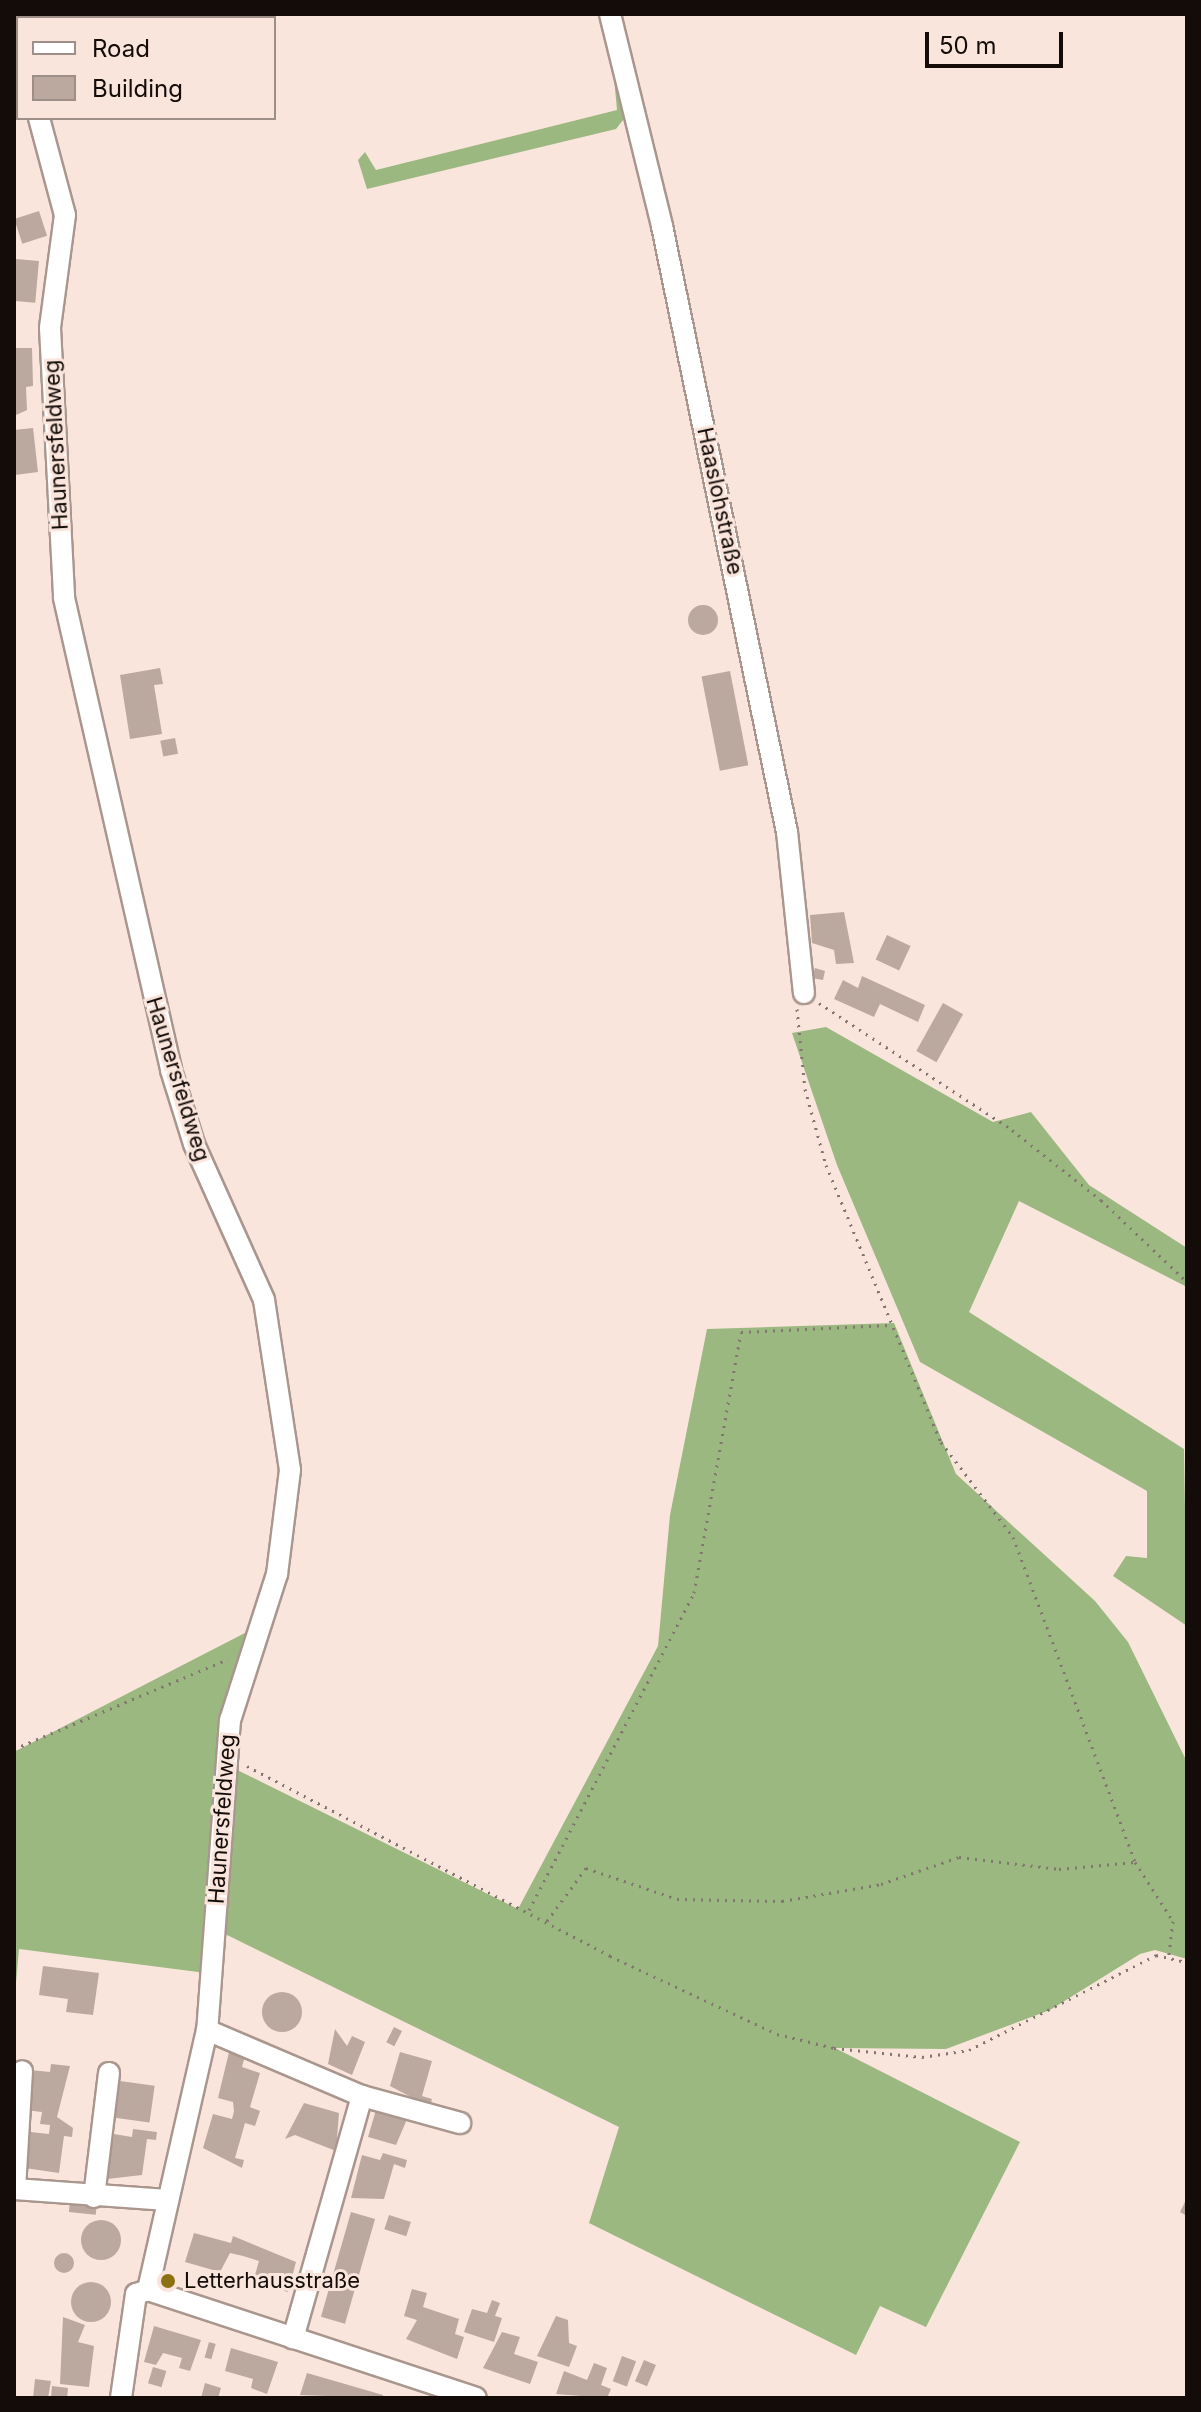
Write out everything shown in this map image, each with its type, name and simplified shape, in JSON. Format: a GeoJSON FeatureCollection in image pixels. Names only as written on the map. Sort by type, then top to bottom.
{"type":"FeatureCollection","features":[{"type":"Feature","properties":{"kind":"street","name":"Haaslohstraße"},"geometry":{"type":"LineString","coordinates":[[610,14],[662,226],[787,832],[804,993]]}},
{"type":"Feature","properties":{"kind":"street","name":"Haunersfeldweg"},"geometry":{"type":"LineString","coordinates":[[40,120],[65,215],[50,328],[64,598],[171,1070],[194,1144],[249,1255],[279,1385],[290,1470],[277,1574],[224,1759],[207,2030],[148,2290],[136,2294],[121,2398]]}},
{"type":"Feature","properties":{"kind":"street"},"geometry":{"type":"LineString","coordinates":[[207,2030],[362,2096],[460,2123]]}},
{"type":"Feature","properties":{"kind":"street"},"geometry":{"type":"LineString","coordinates":[[22,2071],[14,2189],[168,2200]]}},
{"type":"Feature","properties":{"kind":"street"},"geometry":{"type":"LineString","coordinates":[[94,2197],[109,2073]]}},
{"type":"Feature","properties":{"kind":"street"},"geometry":{"type":"LineString","coordinates":[[293,2338],[336,2198],[362,2096]]}},
{"type":"Feature","properties":{"kind":"street"},"geometry":{"type":"LineString","coordinates":[[148,2290],[476,2398]]}},
{"type":"Feature","properties":{"kind":"path"},"geometry":{"type":"LineString","coordinates":[[1169,1956],[1173,1921],[1135,1862],[1013,1537],[941,1442],[826,1165],[805,1089],[793,1018],[804,993],[1012,1130],[1101,1200],[1187,1282]]}},
{"type":"Feature","properties":{"kind":"path"},"geometry":{"type":"LineString","coordinates":[[528,1911],[694,1593],[741,1332],[890,1325]]}},
{"type":"Feature","properties":{"kind":"path"},"geometry":{"type":"LineString","coordinates":[[14,1749],[257,1647]]}},
{"type":"Feature","properties":{"kind":"path"},"geometry":{"type":"LineString","coordinates":[[224,1759],[777,2034],[894,2056],[969,2050],[1138,1963],[1169,1956],[1187,1962]]}},
{"type":"Feature","properties":{"kind":"path"},"geometry":{"type":"LineString","coordinates":[[547,1921],[586,1868],[677,1899],[782,1901],[881,1884],[959,1857],[1059,1869],[1135,1862]]}},
{"type":"Feature","properties":{"kind":"green space"},"geometry":{"type":"Polygon","coordinates":[[[611,45],[627,115],[616,129],[367,189],[358,160],[365,152],[376,170],[617,110],[611,45]]]}},
{"type":"Feature","properties":{"kind":"green space"},"geometry":{"type":"Polygon","coordinates":[[[826,1027],[993,1122],[1031,1112],[1089,1185],[1187,1248],[1187,1287],[1019,1201],[969,1312],[1184,1449],[1187,1626],[1113,1576],[1126,1556],[1147,1558],[1147,1491],[920,1362],[837,1165],[792,1033],[826,1027]]]}},
{"type":"Feature","properties":{"kind":"green space"},"geometry":{"type":"Polygon","coordinates":[[[894,1323],[956,1474],[1095,1601],[1128,1642],[1187,1762],[1187,1959],[1155,1950],[1140,1954],[1050,2010],[946,2049],[835,2048],[1020,2142],[926,2327],[880,2306],[856,2355],[589,2223],[619,2127],[223,1933],[206,1973],[19,1949],[14,2005],[14,1752],[266,1622],[227,1765],[518,1909],[658,1646],[670,1515],[707,1329],[894,1323]]]}},
{"type":"Feature","properties":{"kind":"building"},"geometry":{"type":"Polygon","coordinates":[[[39,211],[47,236],[22,244],[14,219],[39,211]]]}},
{"type":"Feature","properties":{"kind":"building"},"geometry":{"type":"Polygon","coordinates":[[[16,259],[39,261],[35,303],[14,301],[16,259]]]}},
{"type":"Feature","properties":{"kind":"building"},"geometry":{"type":"Polygon","coordinates":[[[14,348],[32,348],[33,386],[26,387],[27,410],[14,416],[14,348]]]}},
{"type":"Feature","properties":{"kind":"building"},"geometry":{"type":"Polygon","coordinates":[[[33,428],[38,472],[15,475],[14,430],[33,428]]]}},
{"type":"Feature","properties":{"kind":"building"},"geometry":{"type":"Polygon","coordinates":[[[703,605],[714,609],[718,620],[714,631],[703,635],[692,631],[688,620],[692,609],[703,605]]]}},
{"type":"Feature","properties":{"kind":"building"},"geometry":{"type":"Polygon","coordinates":[[[160,668],[163,684],[154,685],[162,734],[130,739],[120,675],[160,668]]]}},
{"type":"Feature","properties":{"kind":"building"},"geometry":{"type":"Polygon","coordinates":[[[730,671],[748,765],[720,771],[702,677],[730,671]]]}},
{"type":"Feature","properties":{"kind":"building"},"geometry":{"type":"Polygon","coordinates":[[[175,738],[178,754],[163,757],[160,741],[175,738]]]}},
{"type":"Feature","properties":{"kind":"building"},"geometry":{"type":"Polygon","coordinates":[[[844,912],[854,963],[836,964],[834,950],[812,943],[810,915],[844,912]]]}},
{"type":"Feature","properties":{"kind":"building"},"geometry":{"type":"Polygon","coordinates":[[[887,935],[911,946],[899,970],[876,959],[887,935]]]}},
{"type":"Feature","properties":{"kind":"building"},"geometry":{"type":"Polygon","coordinates":[[[815,968],[825,971],[823,980],[812,978],[815,968]]]}},
{"type":"Feature","properties":{"kind":"building"},"geometry":{"type":"Polygon","coordinates":[[[862,976],[925,1005],[918,1022],[880,1004],[874,1017],[834,999],[843,980],[858,988],[862,976]]]}},
{"type":"Feature","properties":{"kind":"building"},"geometry":{"type":"Polygon","coordinates":[[[943,1003],[963,1014],[936,1062],[916,1051],[943,1003]]]}},
{"type":"Feature","properties":{"kind":"building"},"geometry":{"type":"Polygon","coordinates":[[[43,1966],[99,1973],[93,2015],[66,2012],[68,1999],[39,1995],[43,1966]]]}},
{"type":"Feature","properties":{"kind":"building"},"geometry":{"type":"Polygon","coordinates":[[[282,1992],[296,1998],[302,2012],[296,2026],[282,2032],[268,2026],[262,2012],[268,1998],[282,1992]]]}},
{"type":"Feature","properties":{"kind":"building"},"geometry":{"type":"Polygon","coordinates":[[[394,2027],[402,2031],[394,2046],[386,2042],[394,2027]]]}},
{"type":"Feature","properties":{"kind":"building"},"geometry":{"type":"Polygon","coordinates":[[[335,2029],[347,2046],[352,2036],[365,2042],[352,2075],[328,2064],[335,2029]]]}},
{"type":"Feature","properties":{"kind":"building"},"geometry":{"type":"Polygon","coordinates":[[[230,2048],[245,2056],[242,2067],[260,2073],[250,2107],[260,2111],[255,2126],[245,2123],[235,2158],[244,2160],[242,2168],[203,2148],[213,2114],[232,2119],[233,2102],[218,2098],[230,2048]]]}},
{"type":"Feature","properties":{"kind":"building"},"geometry":{"type":"Polygon","coordinates":[[[400,2052],[432,2061],[422,2096],[432,2099],[430,2107],[390,2086],[400,2052]]]}},
{"type":"Feature","properties":{"kind":"building"},"geometry":{"type":"Polygon","coordinates":[[[51,2064],[70,2066],[57,2117],[73,2128],[72,2137],[64,2136],[59,2173],[25,2168],[30,2132],[49,2134],[50,2125],[40,2124],[42,2112],[25,2110],[30,2070],[50,2072],[51,2064]]]}},
{"type":"Feature","properties":{"kind":"building"},"geometry":{"type":"Polygon","coordinates":[[[120,2081],[155,2086],[150,2123],[115,2118],[120,2081]]]}},
{"type":"Feature","properties":{"kind":"building"},"geometry":{"type":"Polygon","coordinates":[[[304,2103],[339,2113],[336,2151],[295,2135],[285,2139],[304,2103]]]}},
{"type":"Feature","properties":{"kind":"building"},"geometry":{"type":"Polygon","coordinates":[[[393,2107],[410,2112],[396,2145],[368,2137],[376,2110],[391,2115],[393,2107]]]}},
{"type":"Feature","properties":{"kind":"building"},"geometry":{"type":"Polygon","coordinates":[[[133,2129],[157,2132],[156,2140],[147,2139],[142,2175],[107,2179],[114,2134],[132,2137],[133,2129]]]}},
{"type":"Feature","properties":{"kind":"building"},"geometry":{"type":"Polygon","coordinates":[[[383,2153],[407,2160],[405,2168],[394,2164],[384,2199],[351,2198],[362,2155],[380,2160],[383,2153]]]}},
{"type":"Feature","properties":{"kind":"building"},"geometry":{"type":"Polygon","coordinates":[[[70,2201],[97,2204],[96,2215],[69,2212],[70,2201]]]}},
{"type":"Feature","properties":{"kind":"building"},"geometry":{"type":"Polygon","coordinates":[[[1187,2203],[1187,2216],[1180,2212],[1187,2203]]]}},
{"type":"Feature","properties":{"kind":"building"},"geometry":{"type":"Polygon","coordinates":[[[351,2212],[375,2219],[345,2324],[321,2317],[351,2212]]]}},
{"type":"Feature","properties":{"kind":"building"},"geometry":{"type":"Polygon","coordinates":[[[389,2215],[411,2222],[406,2236],[384,2229],[389,2215]]]}},
{"type":"Feature","properties":{"kind":"building"},"geometry":{"type":"Polygon","coordinates":[[[101,2220],[115,2226],[121,2240],[115,2254],[101,2260],[87,2254],[81,2240],[87,2226],[101,2220]]]}},
{"type":"Feature","properties":{"kind":"building"},"geometry":{"type":"Polygon","coordinates":[[[194,2233],[231,2243],[233,2236],[296,2262],[288,2292],[253,2282],[259,2261],[243,2256],[230,2253],[220,2272],[185,2262],[194,2233]]]}},
{"type":"Feature","properties":{"kind":"building"},"geometry":{"type":"Polygon","coordinates":[[[64,2253],[71,2256],[74,2263],[71,2270],[64,2273],[57,2270],[54,2263],[57,2256],[64,2253]]]}},
{"type":"Feature","properties":{"kind":"building"},"geometry":{"type":"Polygon","coordinates":[[[91,2282],[105,2288],[111,2302],[105,2316],[91,2322],[77,2316],[71,2302],[77,2288],[91,2282]]]}},
{"type":"Feature","properties":{"kind":"building"},"geometry":{"type":"Polygon","coordinates":[[[412,2289],[427,2293],[423,2307],[459,2319],[455,2334],[464,2337],[457,2359],[406,2339],[417,2320],[404,2316],[412,2289]]]}},
{"type":"Feature","properties":{"kind":"building"},"geometry":{"type":"Polygon","coordinates":[[[492,2300],[500,2303],[495,2316],[502,2318],[494,2342],[464,2332],[472,2309],[487,2313],[492,2300]]]}},
{"type":"Feature","properties":{"kind":"building"},"geometry":{"type":"Polygon","coordinates":[[[556,2316],[568,2320],[569,2343],[577,2346],[569,2367],[537,2356],[556,2316]]]}},
{"type":"Feature","properties":{"kind":"building"},"geometry":{"type":"Polygon","coordinates":[[[63,2317],[85,2325],[78,2342],[94,2346],[89,2387],[60,2384],[63,2317]]]}},
{"type":"Feature","properties":{"kind":"building"},"geometry":{"type":"Polygon","coordinates":[[[154,2326],[201,2340],[190,2371],[179,2368],[182,2358],[163,2353],[156,2365],[144,2362],[154,2326]]]}},
{"type":"Feature","properties":{"kind":"building"},"geometry":{"type":"Polygon","coordinates":[[[502,2332],[520,2337],[514,2354],[538,2362],[530,2384],[483,2368],[502,2332]]]}},
{"type":"Feature","properties":{"kind":"building"},"geometry":{"type":"Polygon","coordinates":[[[209,2342],[216,2344],[211,2359],[205,2357],[209,2342]]]}},
{"type":"Feature","properties":{"kind":"building"},"geometry":{"type":"Polygon","coordinates":[[[231,2348],[278,2362],[267,2394],[251,2388],[253,2379],[225,2371],[231,2348]]]}},
{"type":"Feature","properties":{"kind":"building"},"geometry":{"type":"Polygon","coordinates":[[[622,2356],[636,2361],[627,2387],[613,2381],[622,2356]]]}},
{"type":"Feature","properties":{"kind":"building"},"geometry":{"type":"Polygon","coordinates":[[[644,2360],[656,2365],[647,2386],[635,2381],[644,2360]]]}},
{"type":"Feature","properties":{"kind":"building"},"geometry":{"type":"Polygon","coordinates":[[[594,2363],[607,2368],[601,2385],[611,2389],[607,2398],[556,2394],[564,2371],[587,2380],[594,2363]]]}},
{"type":"Feature","properties":{"kind":"building"},"geometry":{"type":"Polygon","coordinates":[[[153,2367],[166,2371],[161,2387],[148,2383],[153,2367]]]}},
{"type":"Feature","properties":{"kind":"building"},"geometry":{"type":"Polygon","coordinates":[[[307,2373],[383,2395],[382,2398],[300,2395],[307,2373]]]}},
{"type":"Feature","properties":{"kind":"building"},"geometry":{"type":"Polygon","coordinates":[[[35,2379],[51,2381],[48,2398],[33,2398],[35,2379]]]}},
{"type":"Feature","properties":{"kind":"building"},"geometry":{"type":"Polygon","coordinates":[[[205,2383],[221,2388],[218,2398],[201,2398],[205,2383]]]}},
{"type":"Feature","properties":{"kind":"building"},"geometry":{"type":"Polygon","coordinates":[[[52,2386],[68,2388],[67,2398],[51,2398],[52,2386]]]}},
{"type":"Feature","properties":{"kind":"place","name":"Letterhausstraße"},"geometry":{"type":"Point","coordinates":[168,2281]}}]}
